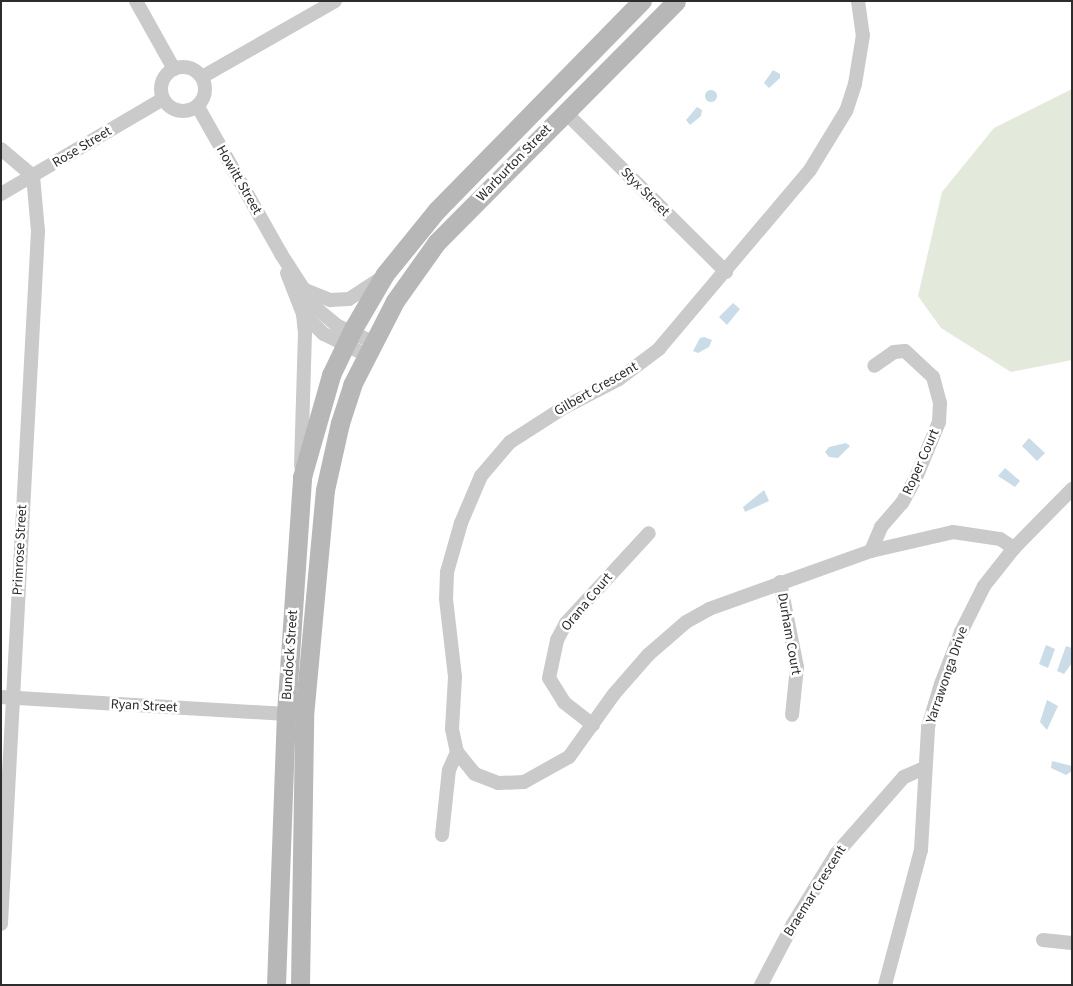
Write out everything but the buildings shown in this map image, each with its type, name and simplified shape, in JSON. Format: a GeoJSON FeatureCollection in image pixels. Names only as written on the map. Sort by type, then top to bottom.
{"type":"FeatureCollection","features":[{"type":"Feature","properties":{"kind":"main road","name":"Warburton Street"},"geometry":{"type":"LineString","coordinates":[[347,340],[385,274],[438,210],[642,1]]}},
{"type":"Feature","properties":{"kind":"main road","name":"Warburton Street"},"geometry":{"type":"LineString","coordinates":[[369,349],[395,301],[437,242],[676,1]]}},
{"type":"Feature","properties":{"kind":"main road","name":"Bundock Street"},"geometry":{"type":"LineString","coordinates":[[276,985],[286,714],[302,477],[323,399],[347,340]]}},
{"type":"Feature","properties":{"kind":"main road","name":"Bundock Street"},"geometry":{"type":"LineString","coordinates":[[300,985],[304,716],[325,490],[340,424],[369,349]]}},
{"type":"Feature","properties":{"kind":"street"},"geometry":{"type":"LineString","coordinates":[[136,1],[174,69]]}},
{"type":"Feature","properties":{"kind":"street"},"geometry":{"type":"LineString","coordinates":[[202,77],[334,1]]}},
{"type":"Feature","properties":{"kind":"street","name":"Gilbert Crescent"},"geometry":{"type":"LineString","coordinates":[[858,1],[863,35],[861,58],[846,111],[810,170],[726,272],[658,350],[619,379],[563,408],[510,442],[481,476],[461,523],[447,572],[447,608],[455,677],[452,729],[457,752],[475,774],[498,783],[524,782],[549,771],[569,757],[630,674],[686,622],[718,605],[871,551],[953,532],[1000,539],[1014,548]]}},
{"type":"Feature","properties":{"kind":"street"},"geometry":{"type":"LineString","coordinates":[[189,68],[202,77],[205,96],[198,107],[178,112],[163,99],[161,85],[174,69],[189,68]]}},
{"type":"Feature","properties":{"kind":"street","name":"Rose Street"},"geometry":{"type":"LineString","coordinates":[[1,194],[163,99]]}},
{"type":"Feature","properties":{"kind":"street","name":"Howitt Street"},"geometry":{"type":"LineString","coordinates":[[198,107],[281,254],[323,316],[347,340]]}},
{"type":"Feature","properties":{"kind":"street","name":"Styx Street"},"geometry":{"type":"LineString","coordinates":[[565,112],[726,272]]}},
{"type":"Feature","properties":{"kind":"street"},"geometry":{"type":"LineString","coordinates":[[1,149],[33,176]]}},
{"type":"Feature","properties":{"kind":"street","name":"Primrose Street"},"geometry":{"type":"LineString","coordinates":[[1,924],[7,698],[38,231],[33,176]]}},
{"type":"Feature","properties":{"kind":"street","name":"Howitt Street"},"geometry":{"type":"LineString","coordinates":[[281,254],[303,314],[314,327],[369,349]]}},
{"type":"Feature","properties":{"kind":"street"},"geometry":{"type":"LineString","coordinates":[[304,289],[330,300],[349,299],[385,274]]}},
{"type":"Feature","properties":{"kind":"street","name":"Howitt Street"},"geometry":{"type":"LineString","coordinates":[[302,477],[303,314]]}},
{"type":"Feature","properties":{"kind":"street","name":"Roper Court"},"geometry":{"type":"LineString","coordinates":[[871,551],[881,527],[902,503],[915,480],[938,422],[940,403],[933,377],[905,351],[894,352],[874,366]]}},
{"type":"Feature","properties":{"kind":"street","name":"Yarrawonga Drive"},"geometry":{"type":"LineString","coordinates":[[885,985],[921,850],[924,768],[928,727],[961,632],[984,586],[1014,548],[1069,496]]}},
{"type":"Feature","properties":{"kind":"street","name":"Orana Court"},"geometry":{"type":"LineString","coordinates":[[593,725],[564,702],[549,678],[557,640],[566,622],[649,533]]}},
{"type":"Feature","properties":{"kind":"street","name":"Durham Court"},"geometry":{"type":"LineString","coordinates":[[780,582],[797,667],[792,715]]}},
{"type":"Feature","properties":{"kind":"street","name":"Ryan Street"},"geometry":{"type":"LineString","coordinates":[[7,698],[286,714]]}},
{"type":"Feature","properties":{"kind":"street"},"geometry":{"type":"LineString","coordinates":[[442,835],[449,770],[457,752]]}},
{"type":"Feature","properties":{"kind":"street","name":"Braemar Crescent"},"geometry":{"type":"LineString","coordinates":[[762,985],[793,924],[836,854],[904,777],[924,768]]}},
{"type":"Feature","properties":{"kind":"street"},"geometry":{"type":"LineString","coordinates":[[1043,940],[1072,943]]}},
{"type":"Feature","properties":{"kind":"green space"},"geometry":{"type":"Polygon","coordinates":[[[1072,89],[1072,360],[1011,372],[941,328],[918,296],[942,192],[994,128],[1072,89]]]}},
{"type":"Feature","properties":{"kind":"water"},"geometry":{"type":"Polygon","coordinates":[[[773,70],[780,74],[780,78],[769,88],[764,83],[773,70]]]}},
{"type":"Feature","properties":{"kind":"water"},"geometry":{"type":"Polygon","coordinates":[[[709,90],[713,90],[717,96],[713,102],[709,102],[705,98],[705,94],[709,90]]]}},
{"type":"Feature","properties":{"kind":"water"},"geometry":{"type":"Polygon","coordinates":[[[697,107],[702,110],[701,116],[690,125],[686,120],[697,107]]]}},
{"type":"Feature","properties":{"kind":"water"},"geometry":{"type":"Polygon","coordinates":[[[733,303],[740,309],[727,325],[719,317],[733,303]]]}},
{"type":"Feature","properties":{"kind":"water"},"geometry":{"type":"Polygon","coordinates":[[[704,337],[712,340],[709,347],[698,353],[693,351],[700,338],[704,337]]]}},
{"type":"Feature","properties":{"kind":"water"},"geometry":{"type":"Polygon","coordinates":[[[1029,438],[1045,453],[1037,461],[1022,446],[1029,438]]]}},
{"type":"Feature","properties":{"kind":"water"},"geometry":{"type":"Polygon","coordinates":[[[846,443],[850,446],[838,458],[829,457],[825,452],[829,447],[846,443]]]}},
{"type":"Feature","properties":{"kind":"water"},"geometry":{"type":"Polygon","coordinates":[[[1005,468],[1020,481],[1015,487],[998,476],[1005,468]]]}},
{"type":"Feature","properties":{"kind":"water"},"geometry":{"type":"Polygon","coordinates":[[[764,490],[769,501],[745,512],[743,507],[764,490]]]}},
{"type":"Feature","properties":{"kind":"water"},"geometry":{"type":"Polygon","coordinates":[[[1046,645],[1055,649],[1048,668],[1039,664],[1046,645]]]}},
{"type":"Feature","properties":{"kind":"water"},"geometry":{"type":"Polygon","coordinates":[[[1066,646],[1072,648],[1072,663],[1064,674],[1057,671],[1066,646]]]}},
{"type":"Feature","properties":{"kind":"water"},"geometry":{"type":"Polygon","coordinates":[[[1047,700],[1058,706],[1047,730],[1040,722],[1047,700]]]}},
{"type":"Feature","properties":{"kind":"water"},"geometry":{"type":"Polygon","coordinates":[[[1052,761],[1072,766],[1072,771],[1066,775],[1051,768],[1052,761]]]}}]}
